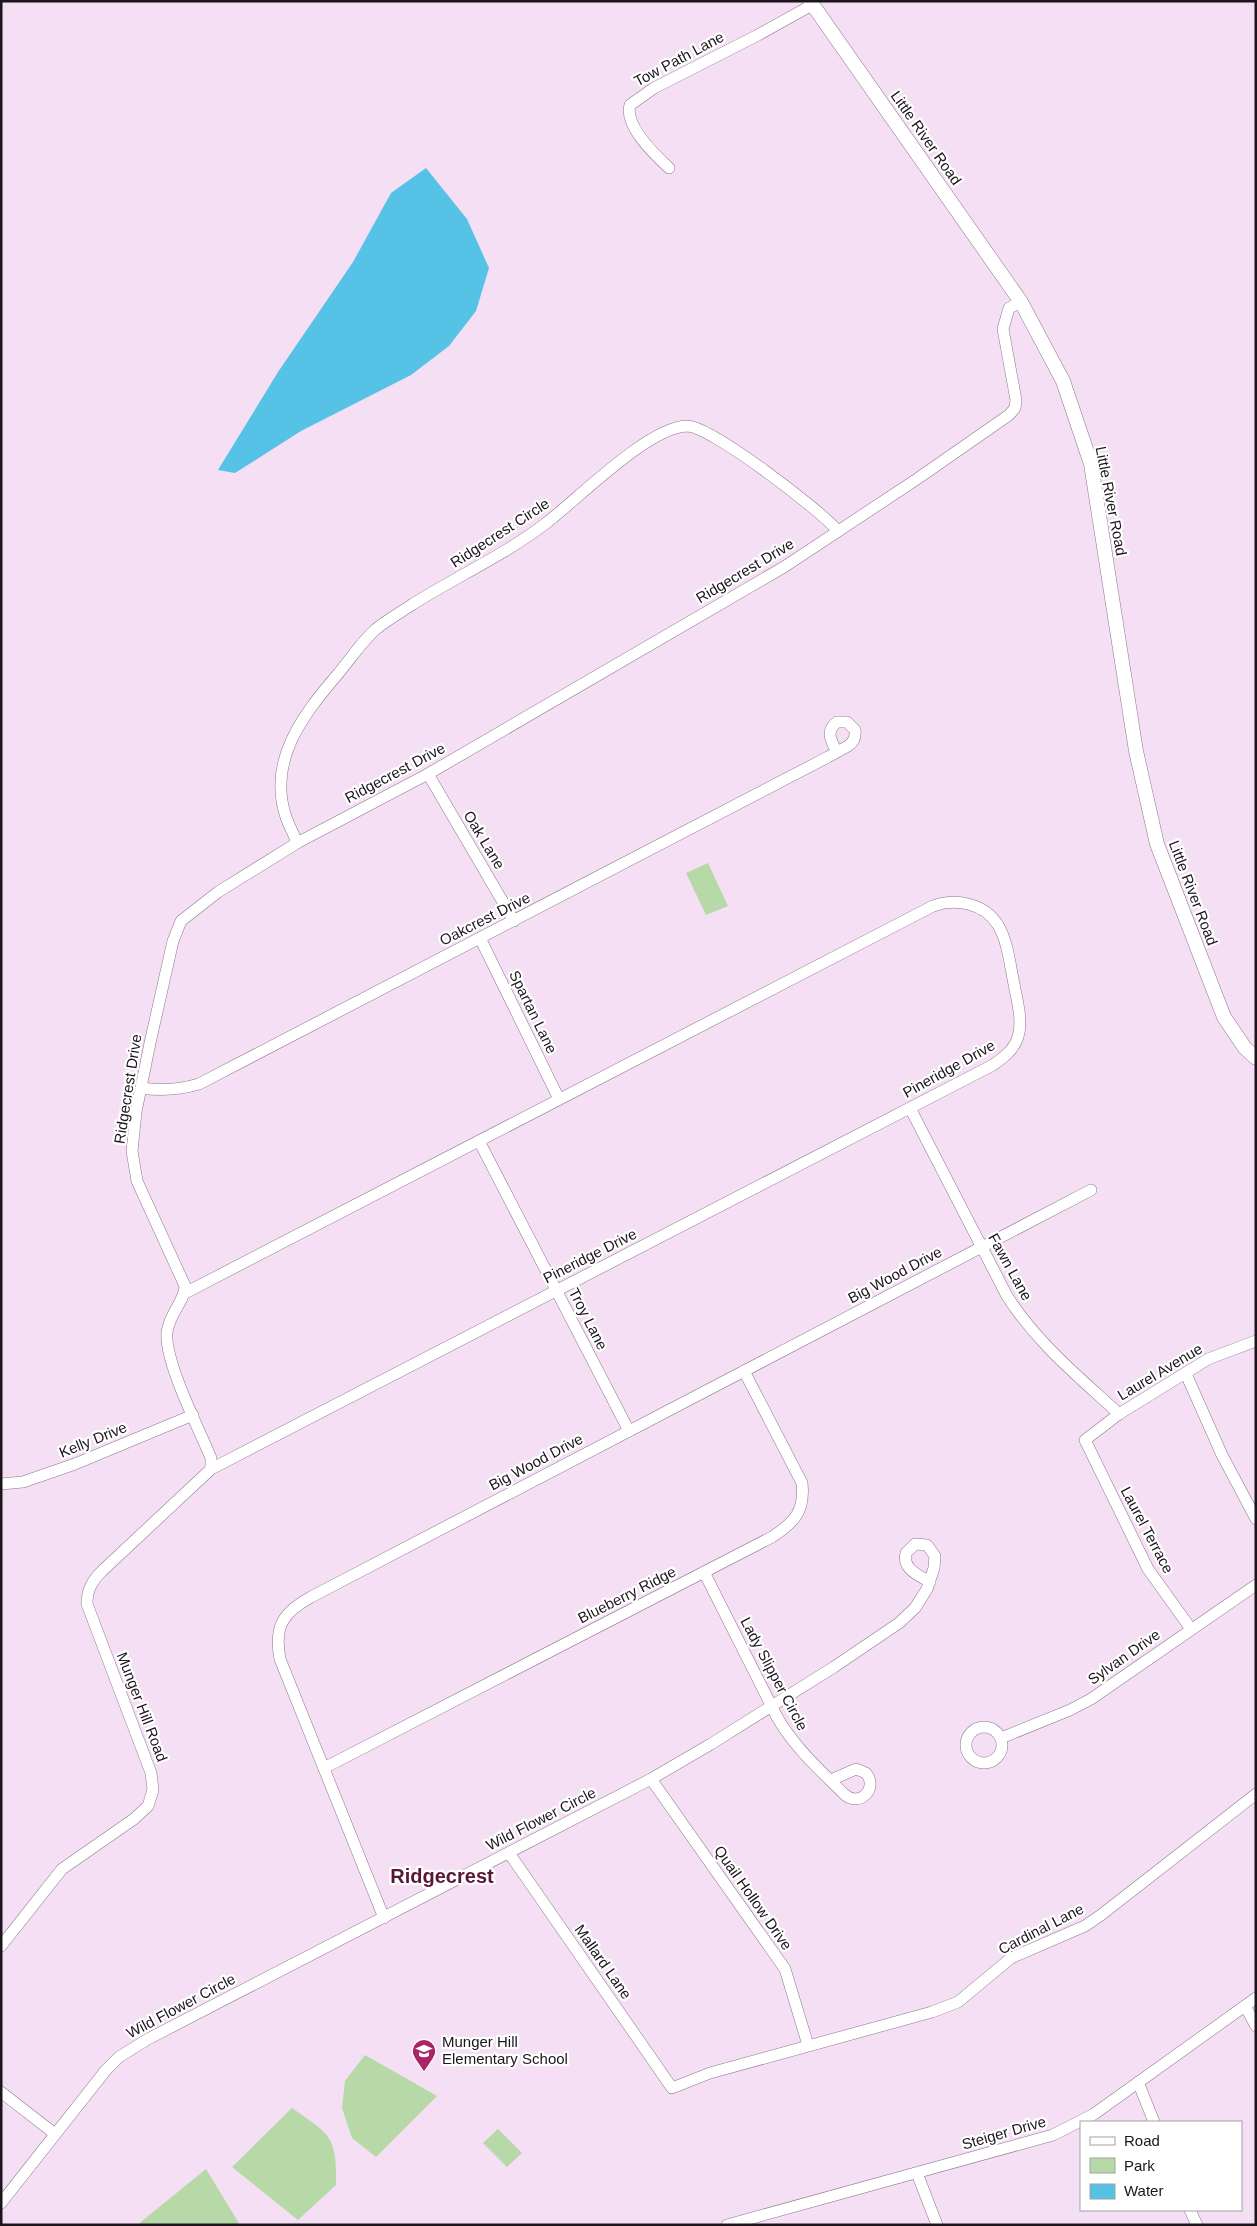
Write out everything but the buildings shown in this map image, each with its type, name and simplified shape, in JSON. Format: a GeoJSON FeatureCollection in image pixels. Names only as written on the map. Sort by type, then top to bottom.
{"type":"FeatureCollection","features":[{"type":"Feature","properties":{"kind":"main road","name":"Little River Road"},"geometry":{"type":"LineString","coordinates":[[811,3],[1021,302],[1062,382],[1091,464],[1136,751],[1157,844],[1224,1017],[1245,1048],[1256,1058]]}},
{"type":"Feature","properties":{"kind":"street","name":"Tow Path Lane"},"geometry":{"type":"LineString","coordinates":[[669,168],[644,143],[630,116],[630,105],[654,88],[742,43],[811,3]]}},
{"type":"Feature","properties":{"kind":"street","name":"Ridgecrest Drive"},"geometry":{"type":"LineString","coordinates":[[185,1292],[185,1286],[178,1269],[137,1181],[132,1151],[141,1088],[173,941],[182,921],[218,892],[297,843],[428,774],[741,593],[838,531],[1009,415],[1015,408],[1016,400],[1003,328],[1009,308],[1021,302]]}},
{"type":"Feature","properties":{"kind":"street","name":"Ridgecrest Circle"},"geometry":{"type":"LineString","coordinates":[[297,843],[286,817],[281,798],[281,778],[293,734],[303,716],[359,647],[376,629],[400,613],[543,526],[649,440],[674,428],[688,426],[698,428],[756,463],[822,514],[838,531]]}},
{"type":"Feature","properties":{"kind":"street","name":"Oakcrest Drive"},"geometry":{"type":"LineString","coordinates":[[141,1088],[183,1089],[199,1084],[837,752]]}},
{"type":"Feature","properties":{"kind":"street","name":"Oak Lane"},"geometry":{"type":"LineString","coordinates":[[428,774],[514,920]]}},
{"type":"Feature","properties":{"kind":"street","name":"Pineridge Drive"},"geometry":{"type":"LineString","coordinates":[[185,1292],[933,906],[946,901],[965,902],[989,915],[997,924],[1002,935],[1020,1016],[1018,1037],[1011,1051],[993,1065],[211,1469]]}},
{"type":"Feature","properties":{"kind":"street","name":"Spartan Lane"},"geometry":{"type":"LineString","coordinates":[[480,938],[559,1099]]}},
{"type":"Feature","properties":{"kind":"street","name":"Fawn Lane"},"geometry":{"type":"LineString","coordinates":[[910,1108],[981,1247],[1021,1318],[1058,1359],[1118,1414]]}},
{"type":"Feature","properties":{"kind":"street","name":"Troy Lane"},"geometry":{"type":"LineString","coordinates":[[479,1141],[629,1431]]}},
{"type":"Feature","properties":{"kind":"street","name":"Big Wood Drive"},"geometry":{"type":"LineString","coordinates":[[384,1918],[280,1659],[277,1636],[280,1625],[291,1609],[1091,1190]]}},
{"type":"Feature","properties":{"kind":"street"},"geometry":{"type":"LineString","coordinates":[[185,1292],[171,1314],[167,1334],[170,1358],[211,1458],[211,1469]]}},
{"type":"Feature","properties":{"kind":"street","name":"Laurel Avenue"},"geometry":{"type":"LineString","coordinates":[[1085,1440],[1118,1414],[1208,1359],[1256,1341]]}},
{"type":"Feature","properties":{"kind":"street","name":"Blueberry Ridge"},"geometry":{"type":"LineString","coordinates":[[324,1768],[704,1572],[783,1530],[793,1522],[803,1502],[802,1483],[744,1371]]}},
{"type":"Feature","properties":{"kind":"street"},"geometry":{"type":"LineString","coordinates":[[1186,1374],[1222,1455],[1256,1519]]}},
{"type":"Feature","properties":{"kind":"street","name":"Kelly Drive"},"geometry":{"type":"LineString","coordinates":[[1,1484],[23,1482],[75,1464],[193,1415]]}},
{"type":"Feature","properties":{"kind":"street","name":"Laurel Terrace"},"geometry":{"type":"LineString","coordinates":[[1085,1440],[1148,1569],[1190,1629]]}},
{"type":"Feature","properties":{"kind":"street","name":"Munger Hill Road"},"geometry":{"type":"LineString","coordinates":[[1,1946],[62,1869],[134,1819],[148,1806],[151,1800],[153,1790],[151,1773],[90,1616],[87,1594],[95,1578],[211,1469]]}},
{"type":"Feature","properties":{"kind":"street","name":"Lady Slipper Circle"},"geometry":{"type":"LineString","coordinates":[[704,1572],[771,1705],[791,1738],[830,1780]]}},
{"type":"Feature","properties":{"kind":"street","name":"Wild Flower Circle"},"geometry":{"type":"LineString","coordinates":[[1,2203],[118,2057],[148,2039],[651,1779],[771,1705],[898,1623],[915,1608],[930,1582]]}},
{"type":"Feature","properties":{"kind":"street","name":"Sylvan Drive"},"geometry":{"type":"LineString","coordinates":[[1001,1738],[1091,1699],[1256,1584]]}},
{"type":"Feature","properties":{"kind":"street","name":"Quail Hollow Drive"},"geometry":{"type":"LineString","coordinates":[[651,1779],[785,1969],[808,2045]]}},
{"type":"Feature","properties":{"kind":"street","name":"Cardinal Lane"},"geometry":{"type":"LineString","coordinates":[[672,2088],[710,2073],[932,2012],[958,2002],[1011,1958],[1085,1926],[1101,1915],[1256,1794]]}},
{"type":"Feature","properties":{"kind":"street","name":"Mallard Lane"},"geometry":{"type":"LineString","coordinates":[[509,1853],[672,2088]]}},
{"type":"Feature","properties":{"kind":"street","name":"Steiger Drive"},"geometry":{"type":"LineString","coordinates":[[1080,2121],[1094,2114],[1256,1998]]}},
{"type":"Feature","properties":{"kind":"street"},"geometry":{"type":"LineString","coordinates":[[1245,2006],[1256,2026]]}},
{"type":"Feature","properties":{"kind":"street"},"geometry":{"type":"LineString","coordinates":[[1138,2082],[1154,2121]]}},
{"type":"Feature","properties":{"kind":"street"},"geometry":{"type":"LineString","coordinates":[[1,2092],[55,2134]]}},
{"type":"Feature","properties":{"kind":"street","name":"Steiger Drive"},"geometry":{"type":"LineString","coordinates":[[727,2225],[1053,2135],[1080,2121]]}},
{"type":"Feature","properties":{"kind":"street"},"geometry":{"type":"LineString","coordinates":[[917,2172],[937,2225]]}},
{"type":"Feature","properties":{"kind":"street"},"geometry":{"type":"LineString","coordinates":[[1190,2211],[1196,2225]]}},
{"type":"Feature","properties":{"kind":"street"},"geometry":{"type":"LineString","coordinates":[[766,2213],[771,2225]]}},
{"type":"Feature","properties":{"kind":"green space"},"geometry":{"type":"Polygon","coordinates":[[[708,863],[728,906],[706,915],[686,873],[708,863]]]}},
{"type":"Feature","properties":{"kind":"green space"},"geometry":{"type":"Polygon","coordinates":[[[365,2055],[437,2096],[376,2157],[352,2138],[342,2108],[345,2081],[365,2055]]]}},
{"type":"Feature","properties":{"kind":"green space"},"geometry":{"type":"Polygon","coordinates":[[[292,2108],[315,2124],[329,2138],[333,2146],[336,2168],[336,2185],[298,2220],[232,2167],[292,2108]]]}},
{"type":"Feature","properties":{"kind":"green space"},"geometry":{"type":"Polygon","coordinates":[[[498,2129],[522,2153],[507,2167],[483,2143],[498,2129]]]}},
{"type":"Feature","properties":{"kind":"green space"},"geometry":{"type":"Polygon","coordinates":[[[206,2169],[240,2225],[138,2225],[142,2221],[206,2169]]]}},
{"type":"Feature","properties":{"kind":"water"},"geometry":{"type":"Polygon","coordinates":[[[426,168],[467,219],[489,268],[476,311],[449,346],[411,375],[301,431],[235,473],[218,470],[278,372],[353,262],[391,193],[426,168]]]}},
{"type":"Feature","properties":{"kind":"place","name":"Munger Hill Elementary School"},"geometry":{"type":"Point","coordinates":[424,2072]}},
{"type":"Feature","properties":{"kind":"district","name":"Ridgecrest"},"geometry":{"type":"Point","coordinates":[442,1876]}}]}
